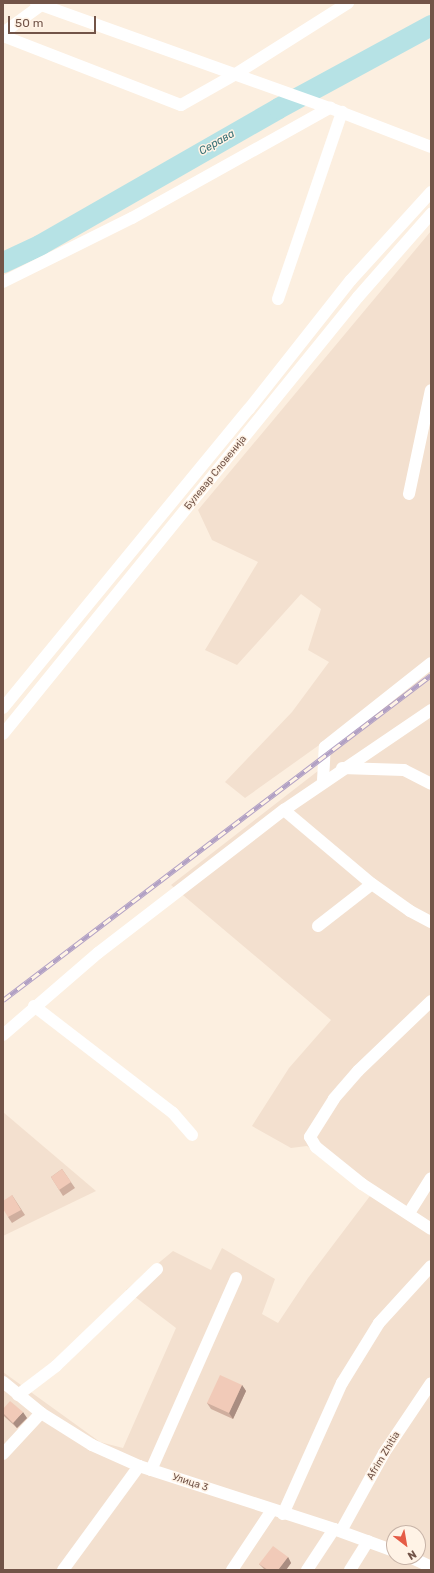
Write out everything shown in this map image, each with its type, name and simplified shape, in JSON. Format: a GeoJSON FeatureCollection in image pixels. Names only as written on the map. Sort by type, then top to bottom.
{"type":"FeatureCollection","features":[{"type":"Feature","properties":{"kind":"street"},"geometry":{"type":"LineString","coordinates":[[348,3],[234,74],[181,105],[3,34],[41,4],[234,74],[342,112],[429,148]]}},
{"type":"Feature","properties":{"kind":"street"},"geometry":{"type":"LineString","coordinates":[[3,282],[132,218],[330,108]]}},
{"type":"Feature","properties":{"kind":"street"},"geometry":{"type":"LineString","coordinates":[[278,298],[342,112]]}},
{"type":"Feature","properties":{"kind":"street","name":"Булевар Словенија"},"geometry":{"type":"LineString","coordinates":[[3,708],[244,416],[351,280],[431,192]]}},
{"type":"Feature","properties":{"kind":"street","name":"Булевар Словенија"},"geometry":{"type":"LineString","coordinates":[[3,734],[358,297],[431,214]]}},
{"type":"Feature","properties":{"kind":"street"},"geometry":{"type":"LineString","coordinates":[[409,494],[431,390]]}},
{"type":"Feature","properties":{"kind":"street"},"geometry":{"type":"LineString","coordinates":[[323,782],[325,747],[431,663]]}},
{"type":"Feature","properties":{"kind":"street"},"geometry":{"type":"LineString","coordinates":[[3,1035],[34,1006],[123,933],[284,810],[342,768],[431,710]]}},
{"type":"Feature","properties":{"kind":"street"},"geometry":{"type":"LineString","coordinates":[[342,768],[404,770],[431,784]]}},
{"type":"Feature","properties":{"kind":"street"},"geometry":{"type":"LineString","coordinates":[[284,810],[372,884],[410,911],[431,922]]}},
{"type":"Feature","properties":{"kind":"street"},"geometry":{"type":"LineString","coordinates":[[318,926],[372,884]]}},
{"type":"Feature","properties":{"kind":"street"},"geometry":{"type":"LineString","coordinates":[[431,1002],[358,1071],[334,1099],[310,1137],[316,1147],[362,1184],[431,1228]]}},
{"type":"Feature","properties":{"kind":"street"},"geometry":{"type":"LineString","coordinates":[[34,1006],[173,1113],[192,1136]]}},
{"type":"Feature","properties":{"kind":"street"},"geometry":{"type":"LineString","coordinates":[[409,1213],[431,1178]]}},
{"type":"Feature","properties":{"kind":"street"},"geometry":{"type":"LineString","coordinates":[[232,1570],[278,1512],[342,1383],[379,1323],[431,1266]]}},
{"type":"Feature","properties":{"kind":"street"},"geometry":{"type":"LineString","coordinates":[[18,1394],[56,1366],[157,1268]]}},
{"type":"Feature","properties":{"kind":"street"},"geometry":{"type":"LineString","coordinates":[[151,1470],[236,1278]]}},
{"type":"Feature","properties":{"kind":"street","name":"Улица 3"},"geometry":{"type":"LineString","coordinates":[[3,1382],[41,1414],[92,1445],[139,1466],[337,1530],[386,1548]]}},
{"type":"Feature","properties":{"kind":"street","name":"Afrim Zhitia"},"geometry":{"type":"LineString","coordinates":[[307,1570],[337,1530],[384,1453],[431,1383]]}},
{"type":"Feature","properties":{"kind":"street"},"geometry":{"type":"LineString","coordinates":[[3,1454],[41,1414]]}},
{"type":"Feature","properties":{"kind":"street"},"geometry":{"type":"LineString","coordinates":[[64,1570],[139,1466]]}},
{"type":"Feature","properties":{"kind":"street"},"geometry":{"type":"LineString","coordinates":[[350,1570],[368,1541]]}},
{"type":"Feature","properties":{"kind":"shaded area"},"geometry":{"type":"Polygon","coordinates":[[[431,231],[431,1570],[3,1570],[3,1372],[100,1442],[123,1448],[176,1328],[126,1290],[173,1251],[211,1270],[222,1248],[275,1279],[262,1314],[278,1323],[308,1278],[370,1196],[307,1146],[291,1148],[252,1126],[289,1068],[331,1020],[171,885],[323,767],[322,743],[245,798],[225,782],[292,712],[329,662],[308,650],[321,609],[301,594],[237,665],[205,650],[258,562],[212,540],[198,510],[431,231]]]}},
{"type":"Feature","properties":{"kind":"shaded area"},"geometry":{"type":"Polygon","coordinates":[[[3,1112],[96,1191],[3,1236],[3,1112]]]}},
{"type":"Feature","properties":{"kind":"building"},"geometry":{"type":"Polygon","coordinates":[[[62,1169],[71,1182],[59,1190],[51,1177],[62,1169]]]}},
{"type":"Feature","properties":{"kind":"building"},"geometry":{"type":"Polygon","coordinates":[[[12,1195],[21,1210],[8,1217],[3,1209],[3,1201],[12,1195]]]}},
{"type":"Feature","properties":{"kind":"building"},"geometry":{"type":"Polygon","coordinates":[[[220,1375],[242,1385],[229,1413],[207,1403],[220,1375]]]}},
{"type":"Feature","properties":{"kind":"building"},"geometry":{"type":"Polygon","coordinates":[[[10,1401],[23,1412],[13,1423],[3,1413],[3,1409],[10,1401]]]}},
{"type":"Feature","properties":{"kind":"building"},"geometry":{"type":"Polygon","coordinates":[[[273,1546],[288,1557],[278,1570],[268,1570],[259,1564],[273,1546]]]}},
{"type":"Feature","properties":{"kind":"waterway","name":"Серава"},"geometry":{"type":"LineString","coordinates":[[3,262],[39,245],[278,108],[431,25]]}},
{"type":"Feature","properties":{"kind":"railway"},"geometry":{"type":"LineString","coordinates":[[3,1000],[431,675]]}}]}
